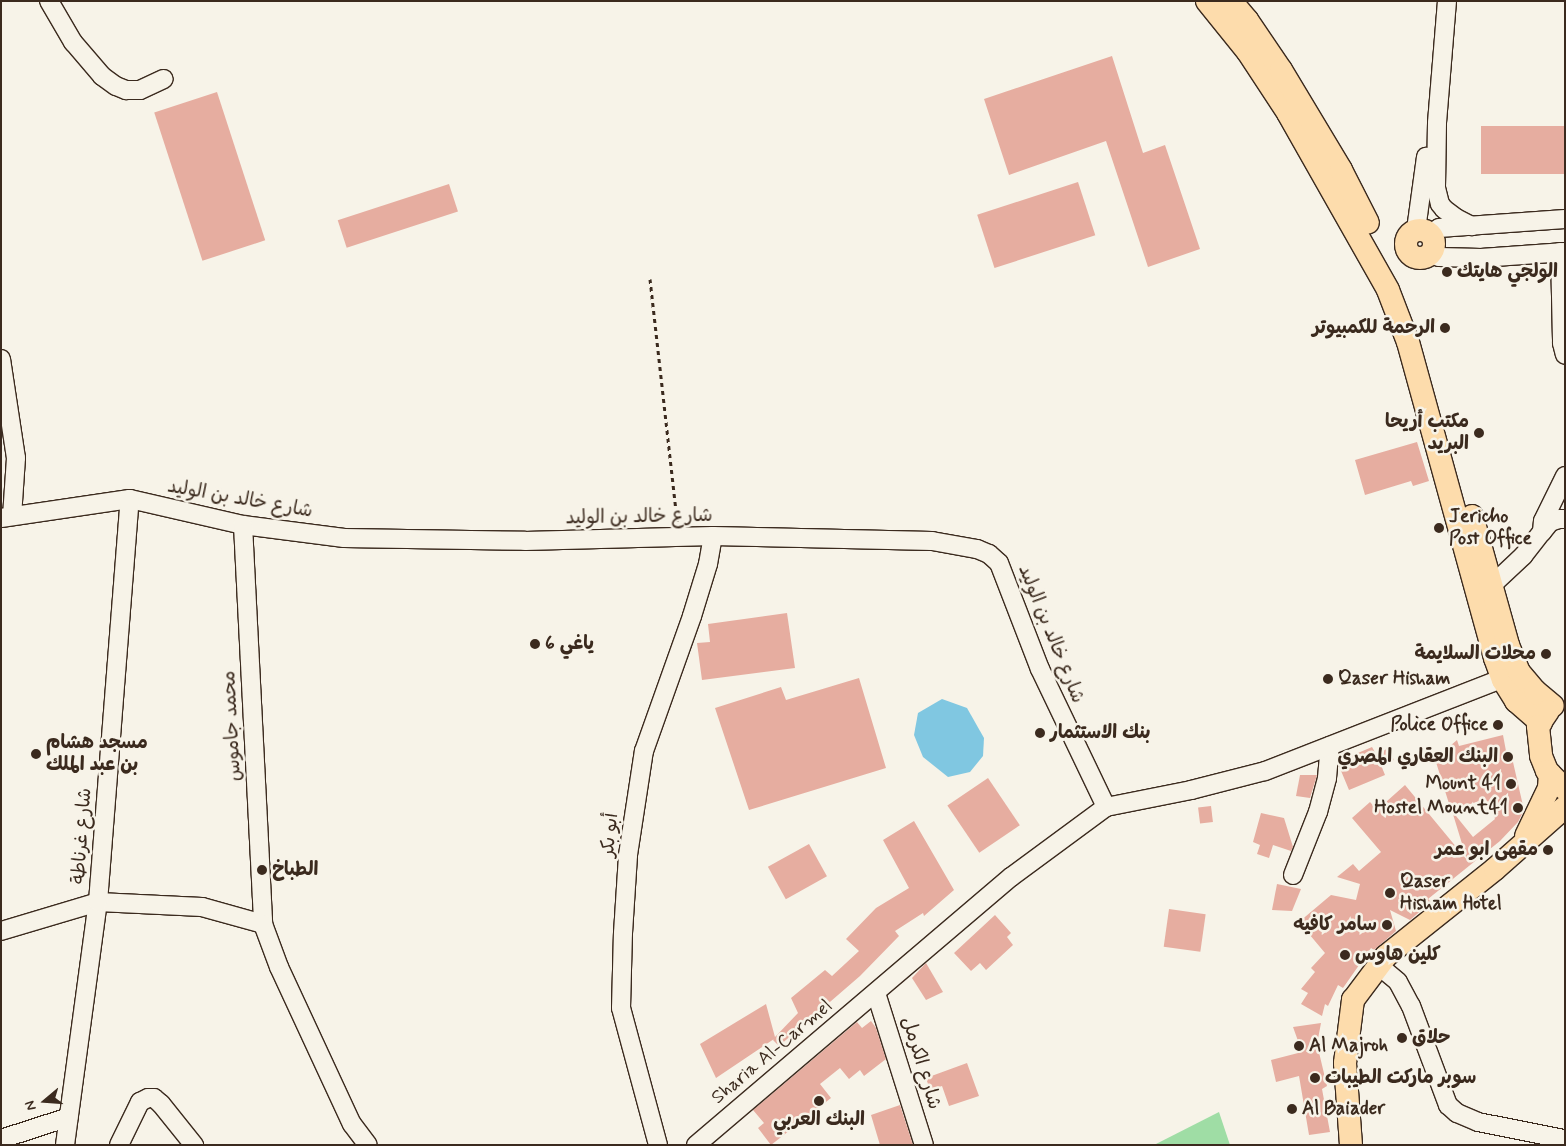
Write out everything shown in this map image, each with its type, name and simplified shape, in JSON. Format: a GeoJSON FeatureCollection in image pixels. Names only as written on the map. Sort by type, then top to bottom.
{"type":"FeatureCollection","features":[{"type":"Feature","properties":{"kind":"main road"},"geometry":{"type":"LineString","coordinates":[[1208,1],[1248,52],[1391,261]]}},
{"type":"Feature","properties":{"kind":"main road"},"geometry":{"type":"LineString","coordinates":[[1231,1],[1247,20],[1281,70],[1391,261]]}},
{"type":"Feature","properties":{"kind":"main road"},"geometry":{"type":"LineString","coordinates":[[1431,242],[1406,240],[1391,261],[1388,290],[1408,342],[1486,595],[1495,658],[1511,676],[1534,691],[1553,709],[1538,726],[1540,749],[1557,782],[1549,788],[1522,845]]}},
{"type":"Feature","properties":{"kind":"main road"},"geometry":{"type":"LineString","coordinates":[[1351,1145],[1345,1063],[1353,1000],[1386,956],[1451,906],[1565,807]]}},
{"type":"Feature","properties":{"kind":"street"},"geometry":{"type":"LineString","coordinates":[[49,1],[56,16],[77,47],[102,76],[116,86],[126,90],[140,90],[164,79]]}},
{"type":"Feature","properties":{"kind":"street"},"geometry":{"type":"LineString","coordinates":[[1447,1],[1437,123],[1436,188],[1440,204],[1444,209],[1472,226]]}},
{"type":"Feature","properties":{"kind":"street"},"geometry":{"type":"LineString","coordinates":[[1431,242],[1426,155],[1437,123]]}},
{"type":"Feature","properties":{"kind":"street"},"geometry":{"type":"LineString","coordinates":[[1431,242],[1444,209]]}},
{"type":"Feature","properties":{"kind":"street"},"geometry":{"type":"LineString","coordinates":[[1431,242],[1439,228],[1565,219]]}},
{"type":"Feature","properties":{"kind":"street"},"geometry":{"type":"LineString","coordinates":[[1431,242],[1442,250],[1443,234],[1451,227]]}},
{"type":"Feature","properties":{"kind":"street"},"geometry":{"type":"LineString","coordinates":[[1431,242],[1562,252],[1561,327],[1565,355]]}},
{"type":"Feature","properties":{"kind":"street"},"geometry":{"type":"LineString","coordinates":[[1,359],[8,457],[7,517]]}},
{"type":"Feature","properties":{"kind":"street"},"geometry":{"type":"LineString","coordinates":[[1542,532],[1544,521],[1565,476]]}},
{"type":"Feature","properties":{"kind":"street","name":"شارع خالد بن الوليد"},"geometry":{"type":"LineString","coordinates":[[7,517],[130,499],[243,525],[344,538],[426,541],[525,541],[713,536],[932,541],[977,549],[989,554],[999,563],[1040,669],[1106,807]]}},
{"type":"Feature","properties":{"kind":"street","name":"شارع غرناطة"},"geometry":{"type":"LineString","coordinates":[[65,1145],[98,902],[130,499]]}},
{"type":"Feature","properties":{"kind":"street"},"geometry":{"type":"LineString","coordinates":[[1486,595],[1523,556],[1550,522],[1565,519]]}},
{"type":"Feature","properties":{"kind":"street","name":"محمد جاموس"},"geometry":{"type":"LineString","coordinates":[[243,525],[263,924],[279,967],[352,1124],[368,1145]]}},
{"type":"Feature","properties":{"kind":"street","name":"أبو بكر"},"geometry":{"type":"LineString","coordinates":[[658,1145],[621,1008],[628,855],[644,751],[692,616],[708,564],[713,536]]}},
{"type":"Feature","properties":{"kind":"street"},"geometry":{"type":"LineString","coordinates":[[1106,807],[1191,790],[1265,771],[1511,676]]}},
{"type":"Feature","properties":{"kind":"street"},"geometry":{"type":"LineString","coordinates":[[1293,875],[1318,812],[1327,778],[1330,746]]}},
{"type":"Feature","properties":{"kind":"street","name":"Sharia Al-Carmel"},"geometry":{"type":"LineString","coordinates":[[696,1145],[1011,877],[1106,807]]}},
{"type":"Feature","properties":{"kind":"street"},"geometry":{"type":"LineString","coordinates":[[1,931],[98,902],[202,907],[233,914],[263,924]]}},
{"type":"Feature","properties":{"kind":"street"},"geometry":{"type":"LineString","coordinates":[[1378,965],[1398,982],[1411,1006],[1448,1105],[1457,1113],[1478,1122],[1564,1140]]}},
{"type":"Feature","properties":{"kind":"street","name":"شارع الكرمل"},"geometry":{"type":"LineString","coordinates":[[876,993],[924,1145]]}},
{"type":"Feature","properties":{"kind":"street"},"geometry":{"type":"LineString","coordinates":[[119,1145],[140,1102],[148,1098],[154,1098],[161,1104],[194,1145]]}},
{"type":"Feature","properties":{"kind":"street"},"geometry":{"type":"LineString","coordinates":[[1,1139],[69,1117]]}},
{"type":"Feature","properties":{"kind":"path"},"geometry":{"type":"LineString","coordinates":[[650,279],[680,536]]}},
{"type":"Feature","properties":{"kind":"green space"},"geometry":{"type":"Polygon","coordinates":[[[1219,1112],[1230,1145],[1154,1145],[1219,1112]]]}},
{"type":"Feature","properties":{"kind":"water"},"geometry":{"type":"Polygon","coordinates":[[[942,699],[967,708],[984,738],[983,756],[970,772],[948,777],[923,757],[914,735],[918,713],[942,699]]]}},
{"type":"Feature","properties":{"kind":"building"},"geometry":{"type":"Polygon","coordinates":[[[1112,56],[1143,153],[1165,145],[1200,249],[1148,267],[1106,141],[1009,175],[984,99],[1112,56]]]}},
{"type":"Feature","properties":{"kind":"building"},"geometry":{"type":"Polygon","coordinates":[[[217,92],[265,240],[202,261],[154,112],[217,92]]]}},
{"type":"Feature","properties":{"kind":"building"},"geometry":{"type":"Polygon","coordinates":[[[1481,126],[1565,126],[1565,174],[1481,174],[1481,126]]]}},
{"type":"Feature","properties":{"kind":"building"},"geometry":{"type":"Polygon","coordinates":[[[1078,182],[1095,235],[994,268],[977,215],[1078,182]]]}},
{"type":"Feature","properties":{"kind":"building"},"geometry":{"type":"Polygon","coordinates":[[[449,184],[458,212],[347,248],[338,220],[449,184]]]}},
{"type":"Feature","properties":{"kind":"building"},"geometry":{"type":"Polygon","coordinates":[[[1417,442],[1429,481],[1413,486],[1411,481],[1365,495],[1355,460],[1417,442]]]}},
{"type":"Feature","properties":{"kind":"building"},"geometry":{"type":"Polygon","coordinates":[[[787,613],[795,668],[702,680],[697,643],[710,642],[708,624],[787,613]]]}},
{"type":"Feature","properties":{"kind":"building"},"geometry":{"type":"Polygon","coordinates":[[[859,678],[886,768],[749,810],[715,708],[781,687],[786,700],[859,678]]]}},
{"type":"Feature","properties":{"kind":"building"},"geometry":{"type":"Polygon","coordinates":[[[1503,735],[1506,751],[1509,751],[1513,762],[1524,810],[1518,822],[1500,841],[1428,899],[1431,902],[1410,920],[1390,910],[1396,931],[1374,950],[1371,948],[1343,988],[1338,985],[1328,1006],[1325,1004],[1322,1016],[1301,1004],[1308,993],[1301,989],[1315,972],[1311,968],[1325,953],[1299,922],[1331,895],[1356,900],[1360,884],[1337,877],[1353,864],[1359,871],[1381,852],[1352,818],[1370,802],[1377,810],[1405,785],[1467,860],[1452,811],[1473,837],[1495,819],[1486,799],[1451,810],[1435,759],[1457,740],[1459,746],[1503,735]]]}},
{"type":"Feature","properties":{"kind":"building"},"geometry":{"type":"Polygon","coordinates":[[[1372,747],[1376,754],[1389,748],[1394,760],[1381,765],[1385,775],[1349,790],[1339,766],[1339,761],[1372,747]]]}},
{"type":"Feature","properties":{"kind":"building"},"geometry":{"type":"Polygon","coordinates":[[[1300,775],[1317,775],[1310,798],[1296,796],[1300,775]]]}},
{"type":"Feature","properties":{"kind":"building"},"geometry":{"type":"Polygon","coordinates":[[[988,778],[1020,825],[979,853],[947,805],[988,778]]]}},
{"type":"Feature","properties":{"kind":"building"},"geometry":{"type":"Polygon","coordinates":[[[1211,806],[1213,822],[1200,823],[1198,808],[1211,806]]]}},
{"type":"Feature","properties":{"kind":"building"},"geometry":{"type":"Polygon","coordinates":[[[1261,813],[1284,818],[1293,847],[1291,851],[1273,845],[1269,858],[1257,854],[1260,845],[1253,842],[1261,813]]]}},
{"type":"Feature","properties":{"kind":"building"},"geometry":{"type":"Polygon","coordinates":[[[914,821],[954,890],[924,916],[923,913],[895,931],[899,936],[860,976],[779,1046],[774,1039],[716,1078],[700,1044],[766,1004],[775,1037],[798,1013],[791,998],[825,970],[832,976],[859,951],[846,939],[876,908],[909,888],[883,840],[914,821]]]}},
{"type":"Feature","properties":{"kind":"building"},"geometry":{"type":"Polygon","coordinates":[[[809,844],[827,876],[786,899],[768,867],[809,844]]]}},
{"type":"Feature","properties":{"kind":"building"},"geometry":{"type":"Polygon","coordinates":[[[1277,884],[1301,889],[1292,911],[1272,910],[1277,884]]]}},
{"type":"Feature","properties":{"kind":"building"},"geometry":{"type":"Polygon","coordinates":[[[1169,909],[1206,914],[1200,952],[1164,947],[1169,909]]]}},
{"type":"Feature","properties":{"kind":"building"},"geometry":{"type":"Polygon","coordinates":[[[995,915],[1011,933],[1007,937],[1013,945],[986,970],[980,963],[971,971],[954,953],[995,915]]]}},
{"type":"Feature","properties":{"kind":"building"},"geometry":{"type":"Polygon","coordinates":[[[926,963],[943,992],[926,1000],[912,978],[926,963]]]}},
{"type":"Feature","properties":{"kind":"building"},"geometry":{"type":"Polygon","coordinates":[[[871,1021],[876,1028],[886,1059],[864,1076],[860,1070],[849,1079],[840,1068],[820,1084],[831,1098],[771,1145],[758,1128],[764,1123],[753,1110],[857,1022],[862,1028],[871,1021]]]}},
{"type":"Feature","properties":{"kind":"building"},"geometry":{"type":"Polygon","coordinates":[[[1321,1023],[1317,1044],[1327,1086],[1322,1089],[1330,1132],[1309,1135],[1299,1076],[1276,1082],[1271,1060],[1302,1052],[1293,1027],[1321,1023]]]}},
{"type":"Feature","properties":{"kind":"building"},"geometry":{"type":"Polygon","coordinates":[[[967,1063],[979,1096],[949,1106],[942,1086],[930,1090],[926,1078],[967,1063]]]}},
{"type":"Feature","properties":{"kind":"building"},"geometry":{"type":"Polygon","coordinates":[[[900,1105],[913,1145],[880,1145],[871,1115],[900,1105]]]}},
{"type":"Feature","properties":{"kind":"place","name":"الولجي هايتك"},"geometry":{"type":"Point","coordinates":[1447,272]}},
{"type":"Feature","properties":{"kind":"place","name":"الرحمة للكمبيوتر"},"geometry":{"type":"Point","coordinates":[1445,328]}},
{"type":"Feature","properties":{"kind":"place","name":"مكتب أريحا البريد"},"geometry":{"type":"Point","coordinates":[1479,433]}},
{"type":"Feature","properties":{"kind":"place","name":"Jericho Post Office"},"geometry":{"type":"Point","coordinates":[1439,528]}},
{"type":"Feature","properties":{"kind":"place","name":"ياغي 6"},"geometry":{"type":"Point","coordinates":[535,644]}},
{"type":"Feature","properties":{"kind":"place","name":"محلات السلايمة"},"geometry":{"type":"Point","coordinates":[1546,654]}},
{"type":"Feature","properties":{"kind":"place","name":"Qaser Hisham"},"geometry":{"type":"Point","coordinates":[1328,679]}},
{"type":"Feature","properties":{"kind":"place","name":"Police Office"},"geometry":{"type":"Point","coordinates":[1498,725]}},
{"type":"Feature","properties":{"kind":"place","name":"بنك الاستثمار"},"geometry":{"type":"Point","coordinates":[1040,733]}},
{"type":"Feature","properties":{"kind":"place","name":"مسجد هشام بن عبد الملك"},"geometry":{"type":"Point","coordinates":[36,754]}},
{"type":"Feature","properties":{"kind":"place","name":"البنك العقاري المصري"},"geometry":{"type":"Point","coordinates":[1508,757]}},
{"type":"Feature","properties":{"kind":"place","name":"Mount 41"},"geometry":{"type":"Point","coordinates":[1511,784]}},
{"type":"Feature","properties":{"kind":"place","name":"Hostel Mount41"},"geometry":{"type":"Point","coordinates":[1518,808]}},
{"type":"Feature","properties":{"kind":"place","name":"مقهى ابو عمر"},"geometry":{"type":"Point","coordinates":[1548,850]}},
{"type":"Feature","properties":{"kind":"place","name":"الطباخ"},"geometry":{"type":"Point","coordinates":[262,870]}},
{"type":"Feature","properties":{"kind":"place","name":"Qaser Hisham Hotel"},"geometry":{"type":"Point","coordinates":[1390,893]}},
{"type":"Feature","properties":{"kind":"place","name":"سامر كافيه"},"geometry":{"type":"Point","coordinates":[1387,925]}},
{"type":"Feature","properties":{"kind":"place","name":"كلين هاوس"},"geometry":{"type":"Point","coordinates":[1345,955]}},
{"type":"Feature","properties":{"kind":"place","name":"حلاق"},"geometry":{"type":"Point","coordinates":[1402,1038]}},
{"type":"Feature","properties":{"kind":"place","name":"Al Majroh"},"geometry":{"type":"Point","coordinates":[1299,1046]}},
{"type":"Feature","properties":{"kind":"place","name":"سوبر ماركت الطيبات"},"geometry":{"type":"Point","coordinates":[1315,1078]}},
{"type":"Feature","properties":{"kind":"place","name":"البنك العربي"},"geometry":{"type":"Point","coordinates":[819,1101]}},
{"type":"Feature","properties":{"kind":"place","name":"Al Baiader"},"geometry":{"type":"Point","coordinates":[1292,1109]}}]}
